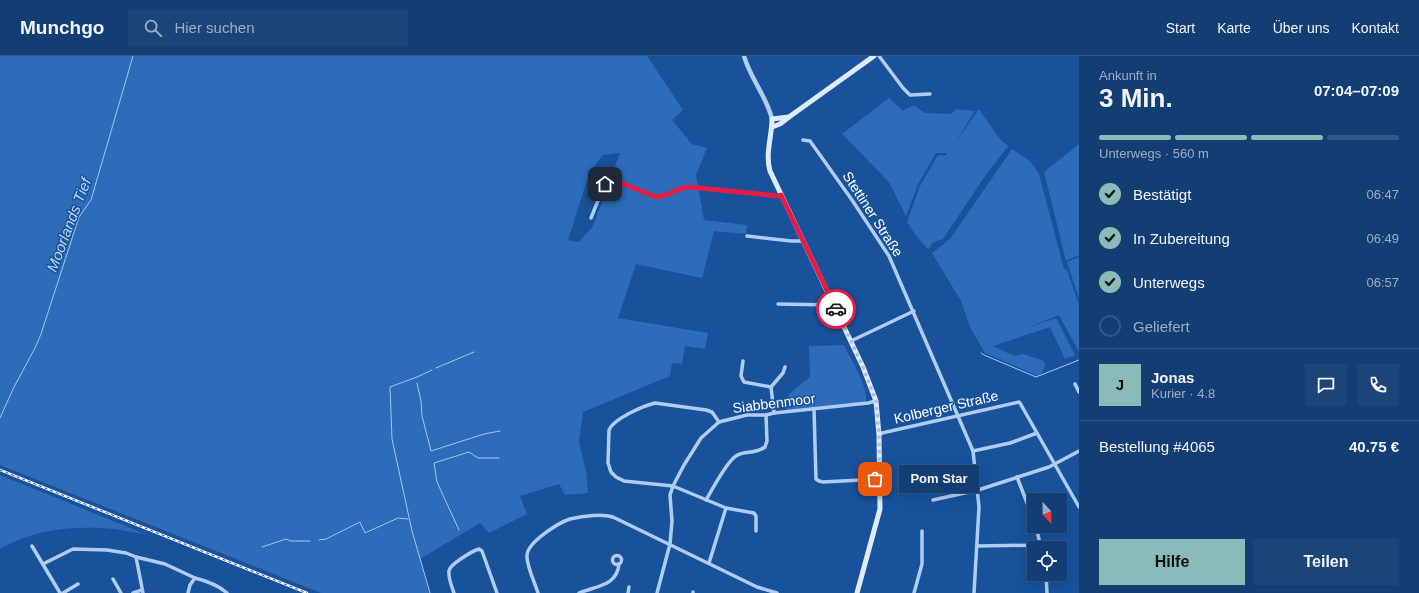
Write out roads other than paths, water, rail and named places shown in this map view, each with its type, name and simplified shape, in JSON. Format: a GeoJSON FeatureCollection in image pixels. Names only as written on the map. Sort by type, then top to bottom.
{"type":"FeatureCollection","features":[{"type":"Feature","properties":{"kind":"main road"},"geometry":{"type":"LineString","coordinates":[[772,127],[780,124],[874,56]]}},
{"type":"Feature","properties":{"kind":"main road"},"geometry":{"type":"LineString","coordinates":[[789,117],[772,119],[768,163],[802,241],[834,305],[870,383],[876,401],[879,435],[880,509],[858,593]]}},
{"type":"Feature","properties":{"kind":"street"},"geometry":{"type":"LineString","coordinates":[[744,56],[754,82],[772,119]]}},
{"type":"Feature","properties":{"kind":"street"},"geometry":{"type":"LineString","coordinates":[[879,56],[910,95],[930,94]]}},
{"type":"Feature","properties":{"kind":"street","name":"Stettiner Straße"},"geometry":{"type":"LineString","coordinates":[[803,140],[810,141],[881,242],[889,256],[914,311],[973,451],[979,507],[974,593]]}},
{"type":"Feature","properties":{"kind":"street"},"geometry":{"type":"LineString","coordinates":[[591,218],[608,180],[614,180],[656,197],[666,195],[682,188],[690,187],[778,196],[781,195]]}},
{"type":"Feature","properties":{"kind":"street"},"geometry":{"type":"LineString","coordinates":[[747,236],[791,242],[802,241]]}},
{"type":"Feature","properties":{"kind":"street"},"geometry":{"type":"LineString","coordinates":[[778,304],[834,305]]}},
{"type":"Feature","properties":{"kind":"street"},"geometry":{"type":"LineString","coordinates":[[850,341],[914,311]]}},
{"type":"Feature","properties":{"kind":"street"},"geometry":{"type":"LineString","coordinates":[[743,361],[741,376],[744,382],[771,386]]}},
{"type":"Feature","properties":{"kind":"street"},"geometry":{"type":"LineString","coordinates":[[774,413],[771,386],[783,373],[785,367]]}},
{"type":"Feature","properties":{"kind":"street"},"geometry":{"type":"LineString","coordinates":[[1075,384],[1079,392]]}},
{"type":"Feature","properties":{"kind":"street","name":"Siabbenmoor"},"geometry":{"type":"LineString","coordinates":[[657,593],[670,544],[672,521],[670,495],[673,486],[701,438],[719,422],[748,415],[766,415],[870,403],[876,401]]}},
{"type":"Feature","properties":{"kind":"street","name":"Kolberger Straße"},"geometry":{"type":"LineString","coordinates":[[879,435],[882,433],[1019,402],[1037,433]]}},
{"type":"Feature","properties":{"kind":"street"},"geometry":{"type":"LineString","coordinates":[[719,422],[712,412],[706,410],[655,403],[648,405],[616,421],[611,426],[609,430],[608,463],[611,472],[624,480],[673,486],[726,508],[754,513],[756,516],[756,531]]}},
{"type":"Feature","properties":{"kind":"street"},"geometry":{"type":"LineString","coordinates":[[814,409],[816,478],[823,482],[880,479]]}},
{"type":"Feature","properties":{"kind":"street"},"geometry":{"type":"LineString","coordinates":[[706,500],[730,462],[736,456],[744,453],[758,452],[765,447],[767,441],[766,415]]}},
{"type":"Feature","properties":{"kind":"street"},"geometry":{"type":"LineString","coordinates":[[973,451],[1010,443],[1037,433],[1079,507]]}},
{"type":"Feature","properties":{"kind":"street"},"geometry":{"type":"LineString","coordinates":[[933,500],[978,490],[1017,477],[1055,464],[1079,451]]}},
{"type":"Feature","properties":{"kind":"street"},"geometry":{"type":"LineString","coordinates":[[1017,477],[1027,503]]}},
{"type":"Feature","properties":{"kind":"street"},"geometry":{"type":"LineString","coordinates":[[709,563],[726,508]]}},
{"type":"Feature","properties":{"kind":"street"},"geometry":{"type":"LineString","coordinates":[[538,593],[527,555],[529,547],[534,541],[562,522],[570,519],[606,515],[670,544],[757,587],[777,593]]}},
{"type":"Feature","properties":{"kind":"street"},"geometry":{"type":"LineString","coordinates":[[914,593],[922,564],[922,531]]}},
{"type":"Feature","properties":{"kind":"street"},"geometry":{"type":"LineString","coordinates":[[32,546],[60,593]]}},
{"type":"Feature","properties":{"kind":"street"},"geometry":{"type":"LineString","coordinates":[[977,546],[1027,547]]}},
{"type":"Feature","properties":{"kind":"street"},"geometry":{"type":"LineString","coordinates":[[43,564],[73,549],[107,550],[126,553],[165,564],[195,578],[206,580],[218,586],[227,593]]}},
{"type":"Feature","properties":{"kind":"street"},"geometry":{"type":"LineString","coordinates":[[454,593],[449,571],[451,567],[478,549],[482,551],[497,593]]}},
{"type":"Feature","properties":{"kind":"street"},"geometry":{"type":"LineString","coordinates":[[133,593],[142,591],[136,557]]}},
{"type":"Feature","properties":{"kind":"street"},"geometry":{"type":"LineString","coordinates":[[579,593],[608,583],[615,578],[619,564]]}},
{"type":"Feature","properties":{"kind":"street"},"geometry":{"type":"LineString","coordinates":[[188,593],[190,585],[195,578]]}},
{"type":"Feature","properties":{"kind":"street"},"geometry":{"type":"LineString","coordinates":[[113,579],[121,593]]}},
{"type":"Feature","properties":{"kind":"street"},"geometry":{"type":"LineString","coordinates":[[1046,581],[1047,593]]}},
{"type":"Feature","properties":{"kind":"street"},"geometry":{"type":"LineString","coordinates":[[63,593],[78,584]]}},
{"type":"Feature","properties":{"kind":"street"},"geometry":{"type":"LineString","coordinates":[[628,593],[629,587]]}},
{"type":"Feature","properties":{"kind":"street"},"geometry":{"type":"LineString","coordinates":[[755,593],[757,587]]}},
{"type":"Feature","properties":{"kind":"waterway","name":"Moorlands Tief"},"geometry":{"type":"LineString","coordinates":[[0,418],[41,334],[79,217],[91,200],[133,56]]}},
{"type":"Feature","properties":{"kind":"waterway"},"geometry":{"type":"LineString","coordinates":[[436,368],[474,352]]}},
{"type":"Feature","properties":{"kind":"waterway"},"geometry":{"type":"LineString","coordinates":[[981,353],[1036,377],[1079,360]]}},
{"type":"Feature","properties":{"kind":"waterway"},"geometry":{"type":"LineString","coordinates":[[430,593],[412,531],[392,439],[390,387],[432,370]]}},
{"type":"Feature","properties":{"kind":"waterway"},"geometry":{"type":"LineString","coordinates":[[417,383],[421,401],[422,416],[431,451],[484,434],[500,431]]}},
{"type":"Feature","properties":{"kind":"waterway"},"geometry":{"type":"LineString","coordinates":[[459,530],[437,482],[434,463],[469,452],[478,458],[499,458]]}},
{"type":"Feature","properties":{"kind":"waterway"},"geometry":{"type":"LineString","coordinates":[[319,540],[326,539],[360,522],[365,533],[398,518],[408,519]]}},
{"type":"Feature","properties":{"kind":"waterway"},"geometry":{"type":"LineString","coordinates":[[262,547],[286,539],[291,541],[310,541]]}},
{"type":"Feature","properties":{"kind":"railway"},"geometry":{"type":"LineString","coordinates":[[0,470],[307,593]]}},
{"type":"Feature","properties":{"kind":"place","name":"Pom Star"},"geometry":{"type":"Point","coordinates":[875,479]}}]}
